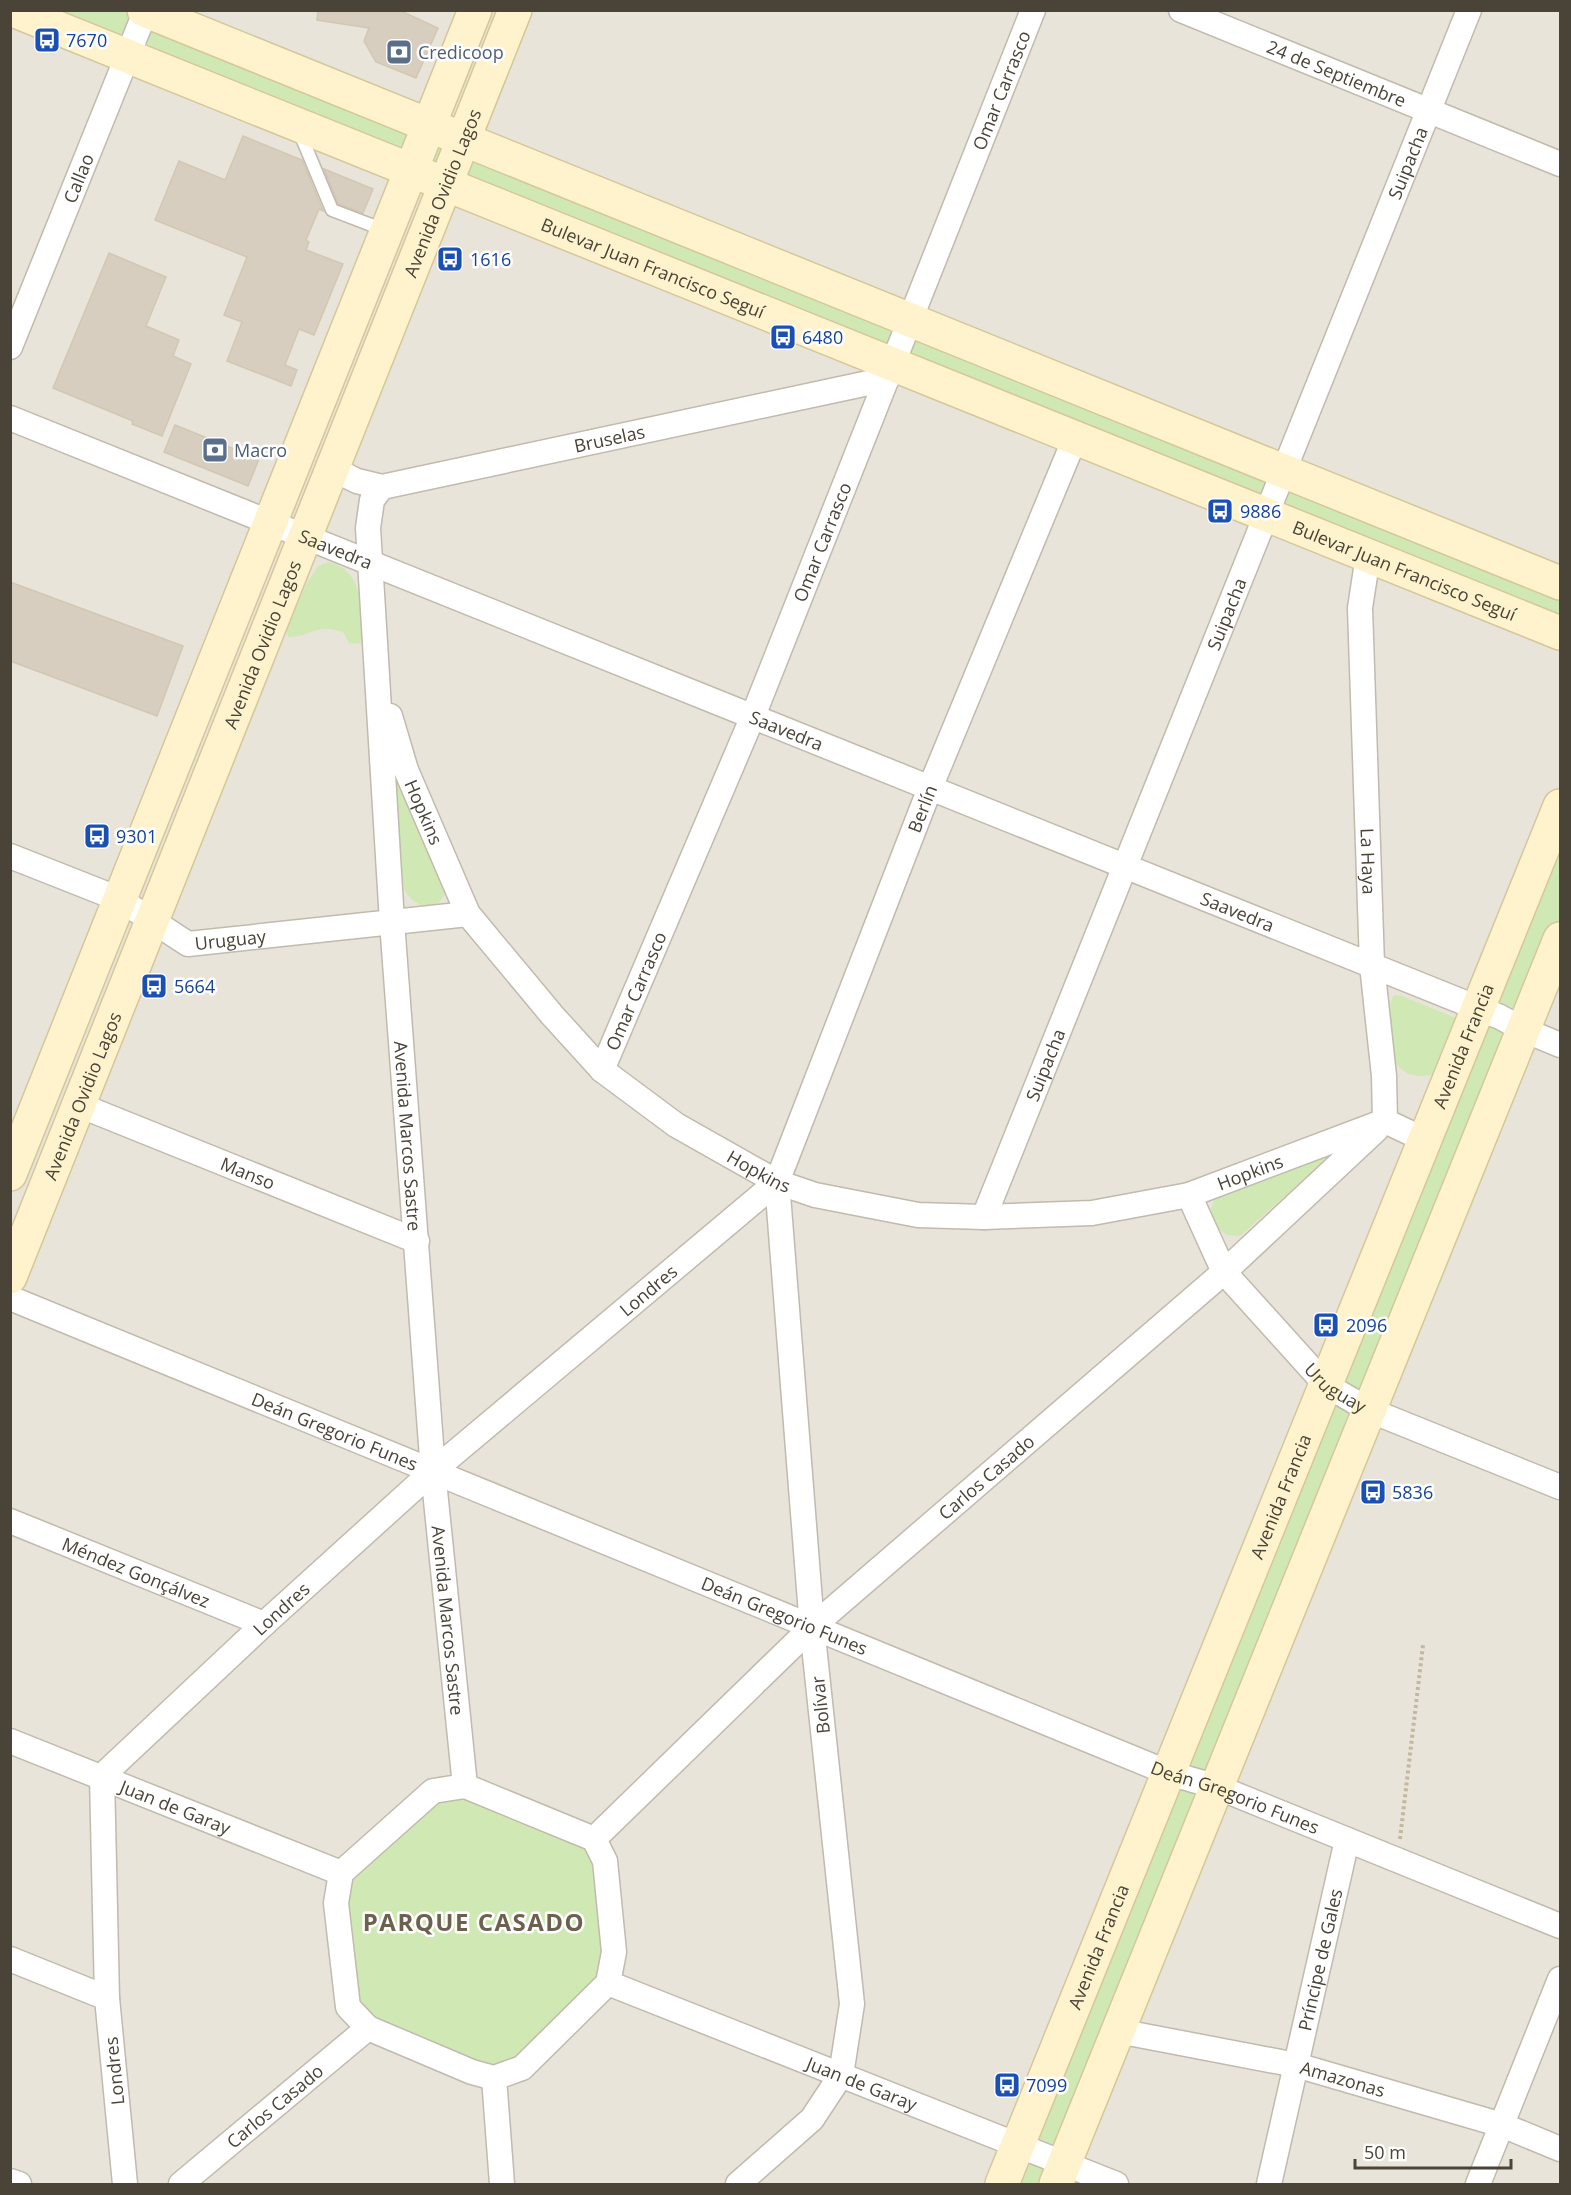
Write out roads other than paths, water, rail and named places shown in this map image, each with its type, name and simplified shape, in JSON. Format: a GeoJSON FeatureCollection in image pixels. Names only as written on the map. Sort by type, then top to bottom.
{"type":"FeatureCollection","features":[{"type":"Feature","properties":{"kind":"main road","name":"Bulevar Juan Francisco Seguí"},"geometry":{"type":"LineString","coordinates":[[13,10],[446,185],[890,371],[1074,438],[1560,633]]}},
{"type":"Feature","properties":{"kind":"main road","name":"Avenida Ovidio Lagos"},"geometry":{"type":"LineString","coordinates":[[10,1174],[475,10]]}},
{"type":"Feature","properties":{"kind":"main road","name":"Avenida Ovidio Lagos"},"geometry":{"type":"LineString","coordinates":[[10,1277],[515,10]]}},
{"type":"Feature","properties":{"kind":"main road"},"geometry":{"type":"LineString","coordinates":[[145,11],[1560,583]]}},
{"type":"Feature","properties":{"kind":"main road","name":"Avenida Francia"},"geometry":{"type":"LineString","coordinates":[[1002,2184],[1560,806]]}},
{"type":"Feature","properties":{"kind":"main road"},"geometry":{"type":"LineString","coordinates":[[1060,2174],[1560,939]]}},
{"type":"Feature","properties":{"kind":"street","name":"Omar Carrasco"},"geometry":{"type":"LineString","coordinates":[[602,1071],[753,716],[1033,10]]}},
{"type":"Feature","properties":{"kind":"street","name":"24 de Septiembre"},"geometry":{"type":"LineString","coordinates":[[1181,10],[1560,164]]}},
{"type":"Feature","properties":{"kind":"street","name":"Suipacha"},"geometry":{"type":"LineString","coordinates":[[984,1218],[1469,10]]}},
{"type":"Feature","properties":{"kind":"street","name":"Callao"},"geometry":{"type":"LineString","coordinates":[[10,346],[145,11]]}},
{"type":"Feature","properties":{"kind":"street","name":"Bruselas"},"geometry":{"type":"LineString","coordinates":[[333,469],[357,481],[381,487],[890,371]]}},
{"type":"Feature","properties":{"kind":"street","name":"Saavedra"},"geometry":{"type":"LineString","coordinates":[[10,418],[1479,1008],[1560,1045]]}},
{"type":"Feature","properties":{"kind":"street","name":"Berlín"},"geometry":{"type":"LineString","coordinates":[[777,1182],[930,788],[1074,438]]}},
{"type":"Feature","properties":{"kind":"street","name":"Avenida Marcos Sastre"},"geometry":{"type":"LineString","coordinates":[[381,487],[372,500],[368,528],[392,922],[433,1471],[465,1786]]}},
{"type":"Feature","properties":{"kind":"street","name":"La Haya"},"geometry":{"type":"LineString","coordinates":[[1368,556],[1359,608],[1372,965],[1384,1076],[1385,1121]]}},
{"type":"Feature","properties":{"kind":"street","name":"Hopkins"},"geometry":{"type":"LineString","coordinates":[[378,674],[406,770],[468,914],[602,1071],[676,1125],[777,1182],[815,1196],[918,1215],[984,1218],[1092,1213],[1189,1195],[1385,1121]]}},
{"type":"Feature","properties":{"kind":"street","name":"Uruguay"},"geometry":{"type":"LineString","coordinates":[[10,856],[119,899],[188,944],[468,914]]}},
{"type":"Feature","properties":{"kind":"street","name":"Manso"},"geometry":{"type":"LineString","coordinates":[[79,1105],[417,1241]]}},
{"type":"Feature","properties":{"kind":"street"},"geometry":{"type":"LineString","coordinates":[[1385,1121],[1425,1140]]}},
{"type":"Feature","properties":{"kind":"street","name":"Carlos Casado"},"geometry":{"type":"LineString","coordinates":[[594,1839],[812,1627],[1224,1272],[1385,1121]]}},
{"type":"Feature","properties":{"kind":"street","name":"Londres"},"geometry":{"type":"LineString","coordinates":[[125,2184],[107,1998],[102,1776],[264,1624],[433,1471],[777,1182]]}},
{"type":"Feature","properties":{"kind":"street","name":"Bolívar"},"geometry":{"type":"LineString","coordinates":[[738,2184],[812,2119],[841,2075],[852,2004],[812,1627],[777,1182]]}},
{"type":"Feature","properties":{"kind":"street","name":"Uruguay"},"geometry":{"type":"LineString","coordinates":[[1189,1195],[1224,1272],[1326,1385],[1369,1410],[1558,1478]]}},
{"type":"Feature","properties":{"kind":"street","name":"Deán Gregorio Funes"},"geometry":{"type":"LineString","coordinates":[[10,1298],[1169,1773],[1217,1787],[1560,1926]]}},
{"type":"Feature","properties":{"kind":"street","name":"Méndez Gonçálvez"},"geometry":{"type":"LineString","coordinates":[[10,1521],[264,1624]]}},
{"type":"Feature","properties":{"kind":"street","name":"Juan de Garay"},"geometry":{"type":"LineString","coordinates":[[10,1741],[341,1873]]}},
{"type":"Feature","properties":{"kind":"street"},"geometry":{"type":"LineString","coordinates":[[465,1786],[594,1839],[605,1861],[614,1952],[608,1983],[522,2068],[494,2078],[472,2072],[368,2028],[348,2007],[336,1903],[341,1873],[434,1791],[465,1786]]}},
{"type":"Feature","properties":{"kind":"street","name":"Príncipe de Gales"},"geometry":{"type":"LineString","coordinates":[[1269,2184],[1347,1840]]}},
{"type":"Feature","properties":{"kind":"street"},"geometry":{"type":"LineString","coordinates":[[10,1959],[107,1998]]}},
{"type":"Feature","properties":{"kind":"street"},"geometry":{"type":"LineString","coordinates":[[1478,2184],[1560,1979]]}},
{"type":"Feature","properties":{"kind":"street","name":"Juan de Garay"},"geometry":{"type":"LineString","coordinates":[[608,1983],[1018,2145],[1060,2174],[1116,2184]]}},
{"type":"Feature","properties":{"kind":"street","name":"Carlos Casado"},"geometry":{"type":"LineString","coordinates":[[181,2184],[368,2028]]}},
{"type":"Feature","properties":{"kind":"street","name":"Amazonas"},"geometry":{"type":"LineString","coordinates":[[1118,2031],[1296,2065],[1502,2125],[1560,2149]]}},
{"type":"Feature","properties":{"kind":"street"},"geometry":{"type":"LineString","coordinates":[[494,2078],[502,2184]]}},
{"type":"Feature","properties":{"kind":"street"},"geometry":{"type":"LineString","coordinates":[[10,2181],[19,2184]]}},
{"type":"Feature","properties":{"kind":"lane"},"geometry":{"type":"LineString","coordinates":[[296,124],[332,210],[387,231]]}},
{"type":"Feature","properties":{"kind":"place","name":"7670"},"geometry":{"type":"Point","coordinates":[47,40]}},
{"type":"Feature","properties":{"kind":"place","name":"Credicoop"},"geometry":{"type":"Point","coordinates":[399,52]}},
{"type":"Feature","properties":{"kind":"place","name":"1616"},"geometry":{"type":"Point","coordinates":[450,259]}},
{"type":"Feature","properties":{"kind":"place","name":"6480"},"geometry":{"type":"Point","coordinates":[783,337]}},
{"type":"Feature","properties":{"kind":"place","name":"Macro"},"geometry":{"type":"Point","coordinates":[215,450]}},
{"type":"Feature","properties":{"kind":"place","name":"9886"},"geometry":{"type":"Point","coordinates":[1220,511]}},
{"type":"Feature","properties":{"kind":"place","name":"9301"},"geometry":{"type":"Point","coordinates":[97,836]}},
{"type":"Feature","properties":{"kind":"place","name":"5664"},"geometry":{"type":"Point","coordinates":[154,986]}},
{"type":"Feature","properties":{"kind":"place","name":"2096"},"geometry":{"type":"Point","coordinates":[1326,1325]}},
{"type":"Feature","properties":{"kind":"place","name":"5836"},"geometry":{"type":"Point","coordinates":[1373,1492]}},
{"type":"Feature","properties":{"kind":"place","name":"7099"},"geometry":{"type":"Point","coordinates":[1007,2085]}},
{"type":"Feature","properties":{"kind":"district","name":"PARQUE CASADO"},"geometry":{"type":"Point","coordinates":[474,1921]}}]}
